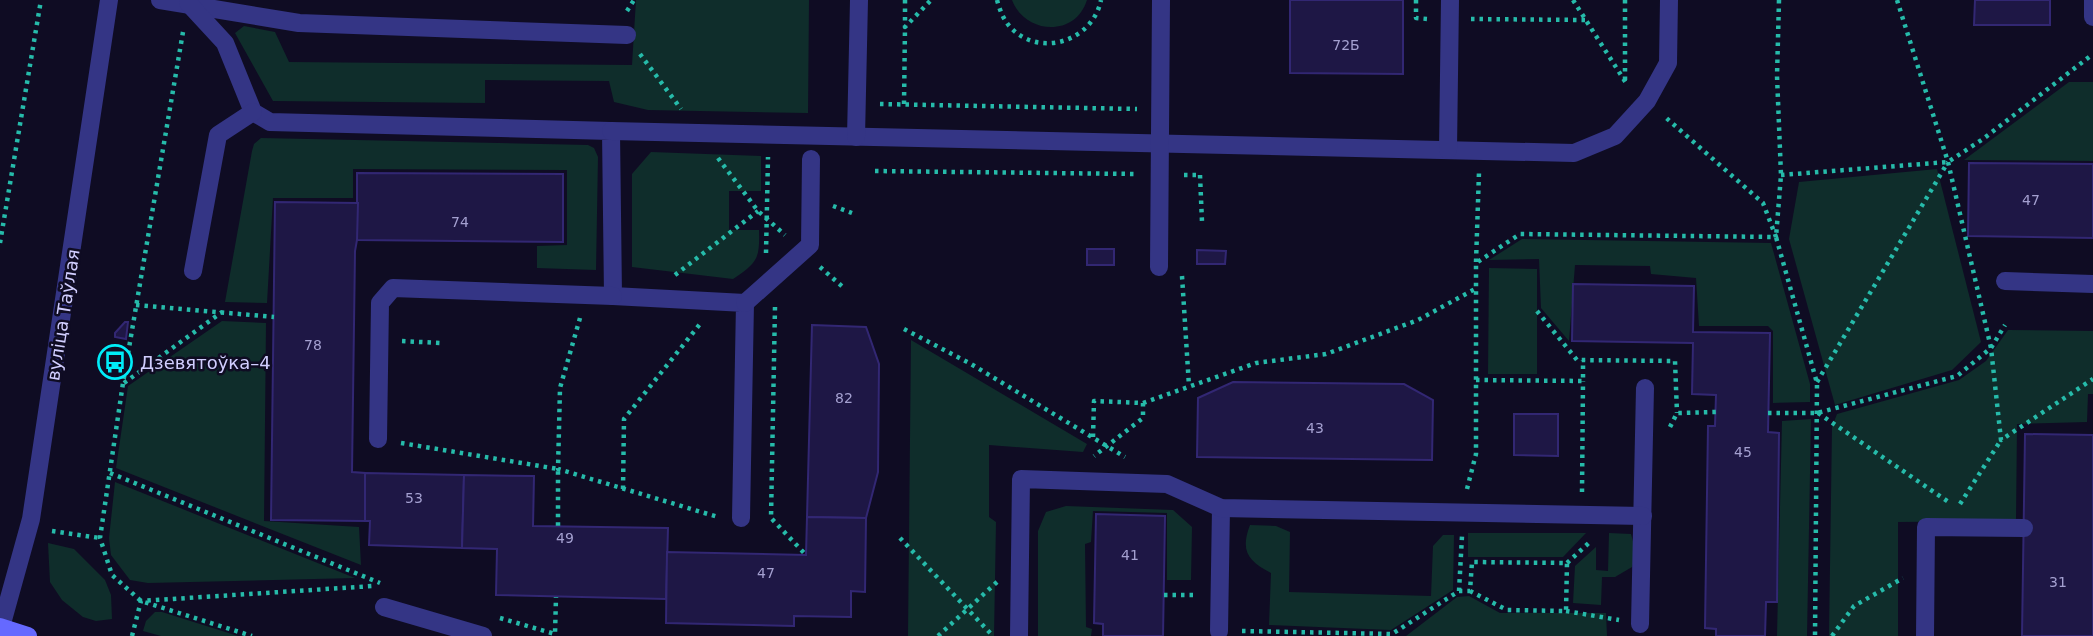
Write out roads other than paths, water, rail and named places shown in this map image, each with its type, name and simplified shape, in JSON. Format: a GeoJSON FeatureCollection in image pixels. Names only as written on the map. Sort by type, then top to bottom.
{"type":"FeatureCollection","features":[{"type":"Feature","properties":{"kind":"main road"},"geometry":{"type":"LineString","coordinates":[[0,627],[28,636]]}},
{"type":"Feature","properties":{"kind":"street","name":"вуліца Таўлая"},"geometry":{"type":"LineString","coordinates":[[0,627],[29,528],[80,206],[109,0]]}},
{"type":"Feature","properties":{"kind":"street"},"geometry":{"type":"LineString","coordinates":[[160,0],[299,23],[627,35]]}},
{"type":"Feature","properties":{"kind":"street"},"geometry":{"type":"LineString","coordinates":[[277,19],[278,0]]}},
{"type":"Feature","properties":{"kind":"street"},"geometry":{"type":"LineString","coordinates":[[856,138],[859,0]]}},
{"type":"Feature","properties":{"kind":"street"},"geometry":{"type":"LineString","coordinates":[[1158,267],[1161,0]]}},
{"type":"Feature","properties":{"kind":"street"},"geometry":{"type":"LineString","coordinates":[[1448,150],[1450,0]]}},
{"type":"Feature","properties":{"kind":"street"},"geometry":{"type":"LineString","coordinates":[[188,3],[225,43],[253,112],[270,122],[1574,153],[1615,136],[1647,101],[1668,63],[1669,0]]}},
{"type":"Feature","properties":{"kind":"street"},"geometry":{"type":"LineString","coordinates":[[2093,0],[2093,17]]}},
{"type":"Feature","properties":{"kind":"street"},"geometry":{"type":"LineString","coordinates":[[194,271],[218,135],[253,112]]}},
{"type":"Feature","properties":{"kind":"street"},"geometry":{"type":"LineString","coordinates":[[611,131],[613,296]]}},
{"type":"Feature","properties":{"kind":"street"},"geometry":{"type":"LineString","coordinates":[[378,439],[380,303],[393,288],[745,303],[770,291],[802,250],[810,245],[811,159]]}},
{"type":"Feature","properties":{"kind":"street"},"geometry":{"type":"LineString","coordinates":[[2005,281],[2093,284]]}},
{"type":"Feature","properties":{"kind":"street"},"geometry":{"type":"LineString","coordinates":[[741,518],[745,303]]}},
{"type":"Feature","properties":{"kind":"street"},"geometry":{"type":"LineString","coordinates":[[1640,624],[1646,388]]}},
{"type":"Feature","properties":{"kind":"street"},"geometry":{"type":"LineString","coordinates":[[1019,636],[1021,479],[1167,484],[1222,508],[1643,516]]}},
{"type":"Feature","properties":{"kind":"street"},"geometry":{"type":"LineString","coordinates":[[1219,631],[1222,508]]}},
{"type":"Feature","properties":{"kind":"street"},"geometry":{"type":"LineString","coordinates":[[1925,636],[1926,527],[2024,528]]}},
{"type":"Feature","properties":{"kind":"street"},"geometry":{"type":"LineString","coordinates":[[384,607],[482,636]]}},
{"type":"Feature","properties":{"kind":"place","name":"Дзевятоўка–4"},"geometry":{"type":"Point","coordinates":[115,362]}}]}
